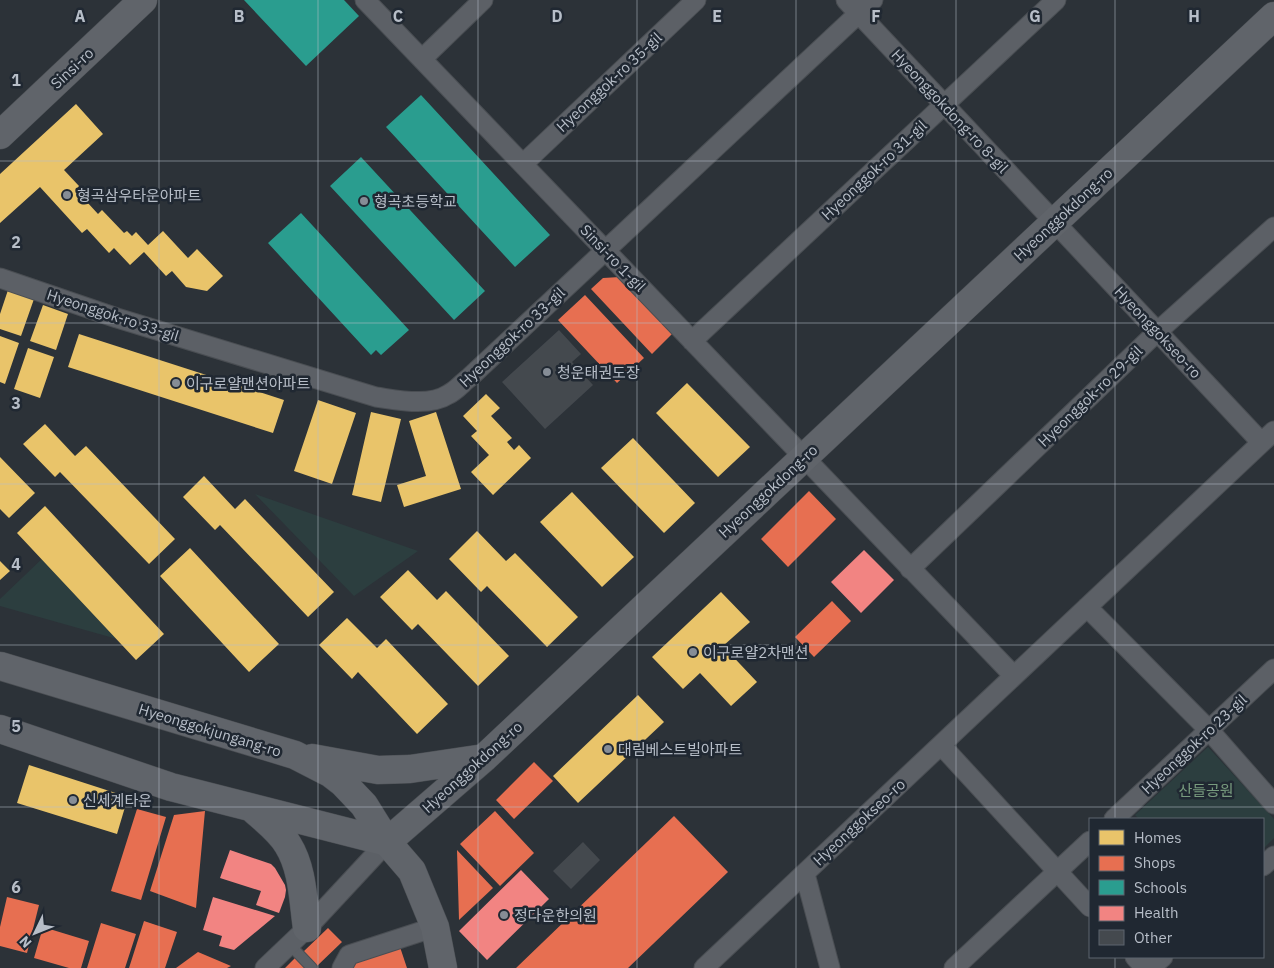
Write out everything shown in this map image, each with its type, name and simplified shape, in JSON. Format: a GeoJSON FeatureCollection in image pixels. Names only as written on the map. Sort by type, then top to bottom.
{"type":"FeatureCollection","features":[{"type":"Feature","properties":{"kind":"street","name":"Sinsi-ro"},"geometry":{"type":"LineString","coordinates":[[0,134],[143,0]]}},
{"type":"Feature","properties":{"kind":"street","name":"Sinsi-ro 1-gil"},"geometry":{"type":"LineString","coordinates":[[366,0],[804,457]]}},
{"type":"Feature","properties":{"kind":"street"},"geometry":{"type":"LineString","coordinates":[[422,59],[483,0]]}},
{"type":"Feature","properties":{"kind":"street","name":"Hyeonggok-ro 35-gil"},"geometry":{"type":"LineString","coordinates":[[522,164],[696,0]]}},
{"type":"Feature","properties":{"kind":"street","name":"Hyeonggokdong-ro 8-gil"},"geometry":{"type":"LineString","coordinates":[[846,0],[1054,222]]}},
{"type":"Feature","properties":{"kind":"street","name":"Hyeonggok-ro 33-gil"},"geometry":{"type":"LineString","coordinates":[[0,278],[117,318],[376,396],[403,400],[429,400],[448,395],[470,377],[873,0]]}},
{"type":"Feature","properties":{"kind":"street","name":"Hyeonggok-ro 31-gil"},"geometry":{"type":"LineString","coordinates":[[692,341],[1056,0]]}},
{"type":"Feature","properties":{"kind":"street","name":"Hyeonggokdong-ro"},"geometry":{"type":"LineString","coordinates":[[265,968],[298,937],[388,842],[484,758],[1274,16]]}},
{"type":"Feature","properties":{"kind":"street","name":"Hyeonggokseo-ro"},"geometry":{"type":"LineString","coordinates":[[704,968],[1268,437],[1157,332],[1054,222]]}},
{"type":"Feature","properties":{"kind":"street","name":"Hyeonggok-ro 29-gil"},"geometry":{"type":"LineString","coordinates":[[910,569],[1157,332],[1274,227]]}},
{"type":"Feature","properties":{"kind":"street"},"geometry":{"type":"LineString","coordinates":[[804,457],[1014,676]]}},
{"type":"Feature","properties":{"kind":"street"},"geometry":{"type":"LineString","coordinates":[[1087,607],[1209,730],[1274,804]]}},
{"type":"Feature","properties":{"kind":"street","name":"Hyeonggokjungang-ro"},"geometry":{"type":"LineString","coordinates":[[0,666],[295,755],[330,772],[364,805],[388,842],[412,871],[435,927],[443,968]]}},
{"type":"Feature","properties":{"kind":"street","name":"Hyeonggok-ro 23-gil"},"geometry":{"type":"LineString","coordinates":[[1115,818],[1274,670]]}},
{"type":"Feature","properties":{"kind":"street"},"geometry":{"type":"LineString","coordinates":[[0,729],[171,787],[388,842]]}},
{"type":"Feature","properties":{"kind":"street"},"geometry":{"type":"LineString","coordinates":[[941,745],[1089,906]]}},
{"type":"Feature","properties":{"kind":"street"},"geometry":{"type":"LineString","coordinates":[[295,755],[378,770],[410,769],[484,758]]}},
{"type":"Feature","properties":{"kind":"street"},"geometry":{"type":"LineString","coordinates":[[252,808],[282,836],[298,864],[298,937]]}},
{"type":"Feature","properties":{"kind":"street"},"geometry":{"type":"LineString","coordinates":[[954,968],[1089,842]]}},
{"type":"Feature","properties":{"kind":"street"},"geometry":{"type":"LineString","coordinates":[[1264,865],[1274,856]]}},
{"type":"Feature","properties":{"kind":"street"},"geometry":{"type":"LineString","coordinates":[[805,874],[830,968]]}},
{"type":"Feature","properties":{"kind":"street"},"geometry":{"type":"LineString","coordinates":[[342,968],[349,955],[435,927]]}},
{"type":"Feature","properties":{"kind":"street"},"geometry":{"type":"LineString","coordinates":[[1136,958],[1145,968]]}},
{"type":"Feature","properties":{"kind":"street"},"geometry":{"type":"LineString","coordinates":[[1150,968],[1162,958]]}},
{"type":"Feature","properties":{"kind":"lane"},"geometry":{"type":"LineString","coordinates":[[298,937],[312,968]]}},
{"type":"Feature","properties":{"kind":"green space"},"geometry":{"type":"Polygon","coordinates":[[[255,494],[418,551],[354,596],[255,494]]]}},
{"type":"Feature","properties":{"kind":"green space"},"geometry":{"type":"Polygon","coordinates":[[[46,555],[117,639],[0,606],[0,599],[46,555]]]}},
{"type":"Feature","properties":{"kind":"green space","name":"산들공원"},"geometry":{"type":"Polygon","coordinates":[[[1208,747],[1274,819],[1274,838],[1264,848],[1264,818],[1138,818],[1135,815],[1208,747]]]}},
{"type":"Feature","properties":{"kind":"building: Homes","name":"형곡삼우타운아파트"},"geometry":{"type":"Polygon","coordinates":[[[76,104],[103,134],[64,170],[79,186],[76,190],[77,192],[80,189],[90,199],[87,202],[98,214],[102,210],[124,233],[127,231],[132,236],[136,232],[148,245],[163,231],[188,258],[197,249],[223,276],[207,291],[186,287],[172,271],[166,276],[144,252],[130,265],[114,248],[109,253],[87,229],[82,233],[40,187],[0,223],[0,174],[76,104]]]}},
{"type":"Feature","properties":{"kind":"building: Homes"},"geometry":{"type":"Polygon","coordinates":[[[8,290],[34,299],[21,336],[0,329],[0,314],[8,290]]]}},
{"type":"Feature","properties":{"kind":"building: Homes"},"geometry":{"type":"Polygon","coordinates":[[[43,305],[68,314],[56,350],[30,341],[43,305]]]}},
{"type":"Feature","properties":{"kind":"building: Homes","name":"이구로얄맨션아파트"},"geometry":{"type":"Polygon","coordinates":[[[79,334],[284,400],[273,433],[68,367],[79,334]]]}},
{"type":"Feature","properties":{"kind":"building: Homes"},"geometry":{"type":"Polygon","coordinates":[[[0,336],[19,343],[5,384],[0,382],[0,336]]]}},
{"type":"Feature","properties":{"kind":"building: Homes"},"geometry":{"type":"Polygon","coordinates":[[[28,348],[54,357],[40,398],[14,389],[28,348]]]}},
{"type":"Feature","properties":{"kind":"building: Homes"},"geometry":{"type":"Polygon","coordinates":[[[687,383],[750,447],[718,477],[656,413],[687,383]]]}},
{"type":"Feature","properties":{"kind":"building: Homes"},"geometry":{"type":"Polygon","coordinates":[[[486,394],[500,408],[491,416],[512,438],[507,442],[514,450],[519,445],[531,458],[493,495],[471,472],[489,455],[471,436],[477,431],[463,416],[486,394]]]}},
{"type":"Feature","properties":{"kind":"building: Homes"},"geometry":{"type":"Polygon","coordinates":[[[318,400],[356,413],[332,484],[294,471],[318,400]]]}},
{"type":"Feature","properties":{"kind":"building: Homes"},"geometry":{"type":"Polygon","coordinates":[[[371,412],[401,419],[381,502],[352,495],[371,412]]]}},
{"type":"Feature","properties":{"kind":"building: Homes"},"geometry":{"type":"Polygon","coordinates":[[[436,412],[461,489],[404,507],[397,485],[426,476],[409,421],[436,412]]]}},
{"type":"Feature","properties":{"kind":"building: Homes"},"geometry":{"type":"Polygon","coordinates":[[[45,424],[75,456],[86,446],[175,539],[149,564],[60,472],[55,477],[23,444],[45,424]]]}},
{"type":"Feature","properties":{"kind":"building: Homes"},"geometry":{"type":"Polygon","coordinates":[[[633,438],[695,503],[664,533],[601,468],[633,438]]]}},
{"type":"Feature","properties":{"kind":"building: Homes"},"geometry":{"type":"Polygon","coordinates":[[[0,457],[35,493],[9,518],[0,509],[0,457]]]}},
{"type":"Feature","properties":{"kind":"building: Homes"},"geometry":{"type":"Polygon","coordinates":[[[204,476],[235,509],[245,499],[334,592],[308,617],[220,525],[215,530],[183,497],[204,476]]]}},
{"type":"Feature","properties":{"kind":"building: Homes"},"geometry":{"type":"Polygon","coordinates":[[[572,492],[634,557],[602,587],[540,522],[572,492]]]}},
{"type":"Feature","properties":{"kind":"building: Homes"},"geometry":{"type":"Polygon","coordinates":[[[45,506],[164,634],[136,660],[17,533],[45,506]]]}},
{"type":"Feature","properties":{"kind":"building: Homes"},"geometry":{"type":"Polygon","coordinates":[[[477,531],[506,561],[515,553],[578,617],[547,647],[487,586],[481,592],[449,559],[477,531]]]}},
{"type":"Feature","properties":{"kind":"building: Homes"},"geometry":{"type":"Polygon","coordinates":[[[190,548],[279,644],[249,672],[160,576],[190,548]]]}},
{"type":"Feature","properties":{"kind":"building: Homes"},"geometry":{"type":"Polygon","coordinates":[[[0,561],[10,571],[0,580],[0,561]]]}},
{"type":"Feature","properties":{"kind":"building: Homes"},"geometry":{"type":"Polygon","coordinates":[[[408,570],[437,600],[446,591],[509,656],[478,686],[418,624],[412,630],[380,597],[408,570]]]}},
{"type":"Feature","properties":{"kind":"building: Homes","name":"이구로얄2차맨션"},"geometry":{"type":"Polygon","coordinates":[[[721,592],[750,622],[723,646],[757,682],[731,706],[700,673],[683,689],[652,657],[721,592]]]}},
{"type":"Feature","properties":{"kind":"building: Homes"},"geometry":{"type":"Polygon","coordinates":[[[347,618],[377,648],[386,639],[448,704],[417,734],[358,672],[352,679],[319,645],[347,618]]]}},
{"type":"Feature","properties":{"kind":"building: Homes","name":"대림베스트빌아파트"},"geometry":{"type":"Polygon","coordinates":[[[638,695],[664,722],[578,803],[553,776],[638,695]]]}},
{"type":"Feature","properties":{"kind":"building: Homes","name":"신세계타운"},"geometry":{"type":"Polygon","coordinates":[[[29,765],[128,797],[117,834],[17,803],[29,765]]]}},
{"type":"Feature","properties":{"kind":"building: Shops"},"geometry":{"type":"Polygon","coordinates":[[[620,277],[673,333],[652,354],[591,289],[603,278],[620,277]]]}},
{"type":"Feature","properties":{"kind":"building: Shops"},"geometry":{"type":"Polygon","coordinates":[[[585,295],[644,358],[617,383],[558,320],[585,295]]]}},
{"type":"Feature","properties":{"kind":"building: Shops"},"geometry":{"type":"Polygon","coordinates":[[[809,491],[836,519],[788,567],[761,539],[809,491]]]}},
{"type":"Feature","properties":{"kind":"building: Shops"},"geometry":{"type":"Polygon","coordinates":[[[832,601],[851,621],[814,657],[795,637],[832,601]]]}},
{"type":"Feature","properties":{"kind":"building: Shops"},"geometry":{"type":"Polygon","coordinates":[[[534,762],[553,781],[514,819],[496,800],[534,762]]]}},
{"type":"Feature","properties":{"kind":"building: Shops"},"geometry":{"type":"Polygon","coordinates":[[[137,809],[166,817],[141,900],[111,891],[137,809]]]}},
{"type":"Feature","properties":{"kind":"building: Shops"},"geometry":{"type":"Polygon","coordinates":[[[205,811],[196,908],[150,891],[174,815],[205,811]]]}},
{"type":"Feature","properties":{"kind":"building: Shops"},"geometry":{"type":"Polygon","coordinates":[[[495,811],[534,853],[500,886],[460,844],[495,811]]]}},
{"type":"Feature","properties":{"kind":"building: Shops"},"geometry":{"type":"Polygon","coordinates":[[[674,816],[728,872],[628,968],[516,968],[674,816]]]}},
{"type":"Feature","properties":{"kind":"building: Shops"},"geometry":{"type":"Polygon","coordinates":[[[457,850],[493,888],[459,920],[457,850]]]}},
{"type":"Feature","properties":{"kind":"building: Shops"},"geometry":{"type":"Polygon","coordinates":[[[7,897],[39,905],[27,953],[0,946],[0,927],[7,897]]]}},
{"type":"Feature","properties":{"kind":"building: Shops"},"geometry":{"type":"Polygon","coordinates":[[[144,921],[177,932],[165,968],[129,968],[144,921]]]}},
{"type":"Feature","properties":{"kind":"building: Shops"},"geometry":{"type":"Polygon","coordinates":[[[101,923],[136,934],[125,968],[87,968],[101,923]]]}},
{"type":"Feature","properties":{"kind":"building: Shops"},"geometry":{"type":"Polygon","coordinates":[[[43,927],[89,941],[81,968],[69,968],[34,958],[43,927]]]}},
{"type":"Feature","properties":{"kind":"building: Shops"},"geometry":{"type":"Polygon","coordinates":[[[328,928],[342,942],[317,966],[303,952],[328,928]]]}},
{"type":"Feature","properties":{"kind":"building: Shops"},"geometry":{"type":"Polygon","coordinates":[[[400,947],[407,968],[346,968],[350,962],[400,947]]]}},
{"type":"Feature","properties":{"kind":"building: Shops"},"geometry":{"type":"Polygon","coordinates":[[[198,952],[231,966],[227,968],[176,968],[198,952]]]}},
{"type":"Feature","properties":{"kind":"building: Shops"},"geometry":{"type":"Polygon","coordinates":[[[295,958],[305,968],[285,968],[295,958]]]}},
{"type":"Feature","properties":{"kind":"building: Schools"},"geometry":{"type":"Polygon","coordinates":[[[244,0],[344,0],[359,16],[306,66],[244,0]]]}},
{"type":"Feature","properties":{"kind":"building: Schools"},"geometry":{"type":"Polygon","coordinates":[[[421,95],[550,235],[515,267],[386,127],[421,95]]]}},
{"type":"Feature","properties":{"kind":"building: Schools"},"geometry":{"type":"Polygon","coordinates":[[[361,157],[485,291],[454,320],[330,186],[361,157]]]}},
{"type":"Feature","properties":{"kind":"building: Schools"},"geometry":{"type":"Polygon","coordinates":[[[301,213],[409,330],[381,355],[376,350],[371,355],[268,243],[301,213]]]}},
{"type":"Feature","properties":{"kind":"building: Health"},"geometry":{"type":"Polygon","coordinates":[[[864,550],[894,580],[861,613],[831,582],[864,550]]]}},
{"type":"Feature","properties":{"kind":"building: Health"},"geometry":{"type":"Polygon","coordinates":[[[230,850],[271,864],[275,868],[286,890],[279,913],[256,905],[261,891],[220,878],[230,850]]]}},
{"type":"Feature","properties":{"kind":"building: Health","name":"정다운한의원"},"geometry":{"type":"Polygon","coordinates":[[[521,870],[549,899],[487,960],[459,931],[521,870]]]}},
{"type":"Feature","properties":{"kind":"building: Health"},"geometry":{"type":"Polygon","coordinates":[[[213,897],[275,916],[234,950],[219,946],[222,936],[203,930],[213,897]]]}},
{"type":"Feature","properties":{"kind":"building: Other","name":"청운태권도장"},"geometry":{"type":"Polygon","coordinates":[[[559,330],[581,354],[572,362],[593,385],[545,429],[502,382],[559,330]]]}},
{"type":"Feature","properties":{"kind":"building: Other"},"geometry":{"type":"Polygon","coordinates":[[[583,842],[600,860],[571,889],[553,871],[583,842]]]}},
{"type":"Feature","properties":{"kind":"place","name":"형곡삼우타운아파트"},"geometry":{"type":"Point","coordinates":[67,195]}},
{"type":"Feature","properties":{"kind":"place","name":"형곡초등학교"},"geometry":{"type":"Point","coordinates":[364,201]}},
{"type":"Feature","properties":{"kind":"place","name":"청운태권도장"},"geometry":{"type":"Point","coordinates":[547,372]}},
{"type":"Feature","properties":{"kind":"place","name":"이구로얄맨션아파트"},"geometry":{"type":"Point","coordinates":[176,383]}},
{"type":"Feature","properties":{"kind":"place","name":"이구로얄2차맨션"},"geometry":{"type":"Point","coordinates":[693,652]}},
{"type":"Feature","properties":{"kind":"place","name":"대림베스트빌아파트"},"geometry":{"type":"Point","coordinates":[608,749]}},
{"type":"Feature","properties":{"kind":"place","name":"신세계타운"},"geometry":{"type":"Point","coordinates":[73,800]}},
{"type":"Feature","properties":{"kind":"place","name":"정다운한의원"},"geometry":{"type":"Point","coordinates":[504,915]}}]}
